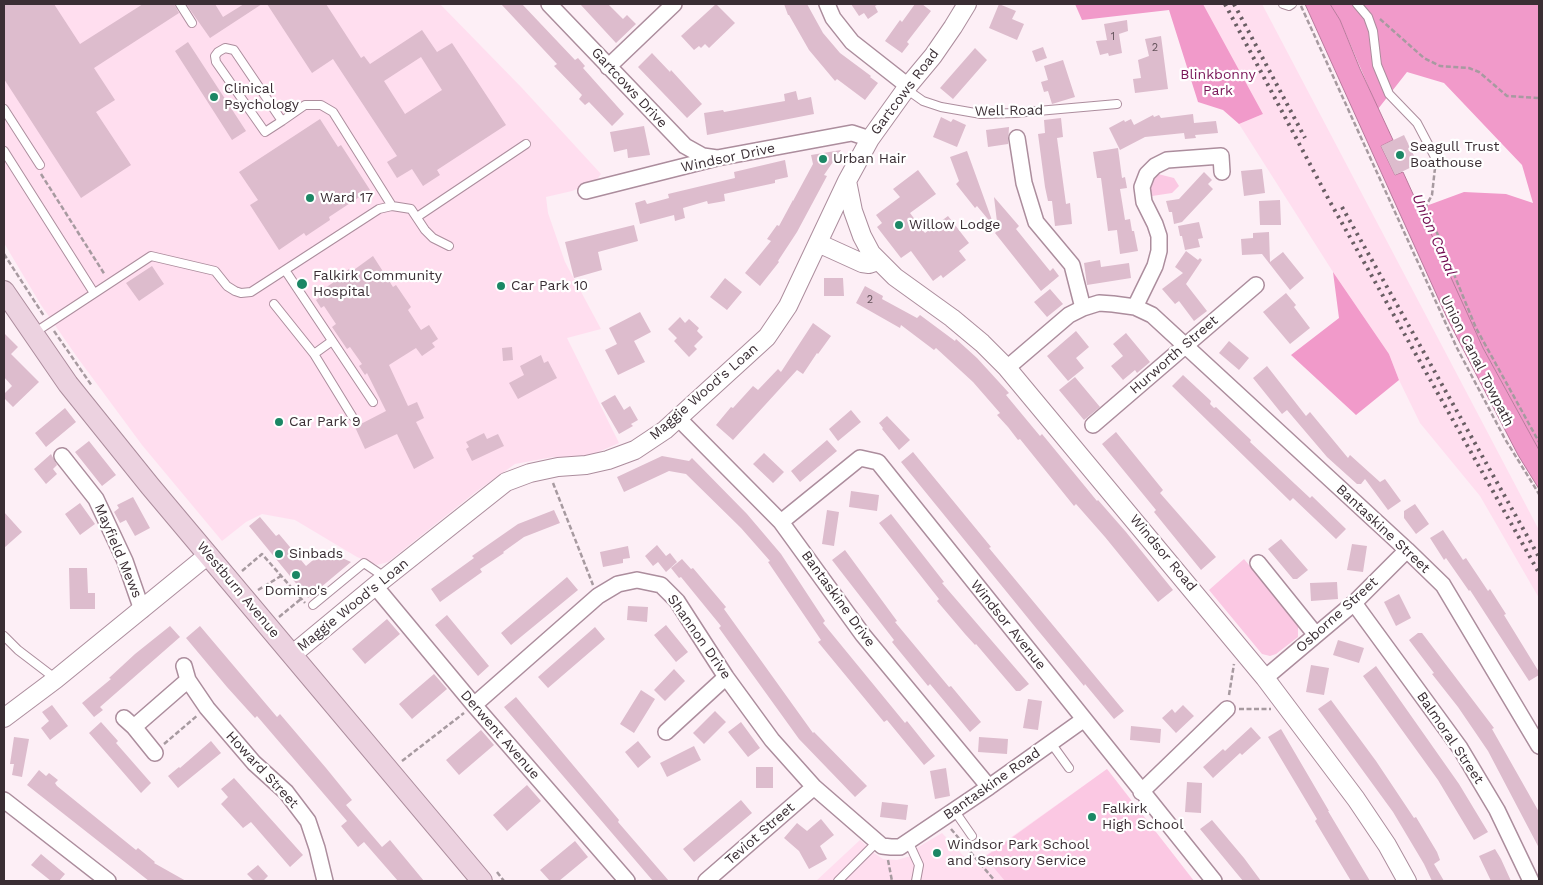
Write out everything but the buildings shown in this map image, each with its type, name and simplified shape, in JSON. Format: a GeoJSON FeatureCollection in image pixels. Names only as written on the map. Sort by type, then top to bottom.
{"type":"FeatureCollection","features":[{"type":"Feature","properties":{"kind":"main road","name":"Westburn Avenue"},"geometry":{"type":"LineString","coordinates":[[4,291],[68,384],[150,486],[208,555],[277,622],[293,654],[487,874]]}},
{"type":"Feature","properties":{"kind":"street","name":"Gartcows Drive"},"geometry":{"type":"LineString","coordinates":[[549,4],[685,146],[703,156],[717,158]]}},
{"type":"Feature","properties":{"kind":"street"},"geometry":{"type":"LineString","coordinates":[[608,66],[674,4]]}},
{"type":"Feature","properties":{"kind":"street"},"geometry":{"type":"LineString","coordinates":[[828,4],[833,18],[852,42],[907,87]]}},
{"type":"Feature","properties":{"kind":"street","name":"Gartcows Road"},"geometry":{"type":"LineString","coordinates":[[846,181],[870,139],[907,87],[933,56],[967,4]]}},
{"type":"Feature","properties":{"kind":"street","name":"Windsor Drive"},"geometry":{"type":"LineString","coordinates":[[586,191],[717,158],[852,133],[870,139]]}},
{"type":"Feature","properties":{"kind":"street"},"geometry":{"type":"LineString","coordinates":[[1017,138],[1024,183],[1036,222],[1072,265],[1083,308]]}},
{"type":"Feature","properties":{"kind":"street"},"geometry":{"type":"LineString","coordinates":[[1007,368],[1069,315],[1083,308],[1099,303],[1135,307],[1155,266],[1159,250],[1159,236],[1144,202],[1142,187],[1147,174],[1155,166],[1166,160],[1221,156],[1222,172]]}},
{"type":"Feature","properties":{"kind":"street","name":"Maggie Wood's Loan"},"geometry":{"type":"LineString","coordinates":[[293,654],[506,482],[530,473],[608,460],[635,450],[661,433],[766,337],[788,306],[846,181]]}},
{"type":"Feature","properties":{"kind":"street","name":"Windsor Road"},"geometry":{"type":"LineString","coordinates":[[846,181],[853,211],[862,236],[871,253],[895,277],[952,318],[982,343],[1007,368],[1237,642],[1290,709],[1356,799],[1387,845],[1407,881]]}},
{"type":"Feature","properties":{"kind":"street"},"geometry":{"type":"LineString","coordinates":[[818,243],[862,263],[869,264],[878,261]]}},
{"type":"Feature","properties":{"kind":"street","name":"Hurworth Street"},"geometry":{"type":"LineString","coordinates":[[1093,425],[1256,286]]}},
{"type":"Feature","properties":{"kind":"street","name":"Bantaskine Street"},"geometry":{"type":"LineString","coordinates":[[1135,307],[1152,315],[1170,330],[1185,346],[1408,550],[1443,585],[1539,746]]}},
{"type":"Feature","properties":{"kind":"street","name":"Bantaskine Drive"},"geometry":{"type":"LineString","coordinates":[[678,418],[781,522],[863,635],[989,787]]}},
{"type":"Feature","properties":{"kind":"street","name":"Mayfield Mews"},"geometry":{"type":"LineString","coordinates":[[62,456],[68,474],[96,499],[125,561],[142,610]]}},
{"type":"Feature","properties":{"kind":"street","name":"Windsor Avenue"},"geometry":{"type":"LineString","coordinates":[[781,522],[860,458],[878,462],[1214,881]]}},
{"type":"Feature","properties":{"kind":"street","name":"Osborne Street"},"geometry":{"type":"LineString","coordinates":[[1265,678],[1354,603],[1408,550]]}},
{"type":"Feature","properties":{"kind":"street"},"geometry":{"type":"LineString","coordinates":[[4,718],[56,679],[208,555]]}},
{"type":"Feature","properties":{"kind":"street"},"geometry":{"type":"LineString","coordinates":[[1258,563],[1316,635]]}},
{"type":"Feature","properties":{"kind":"street","name":"Shannon Drive"},"geometry":{"type":"LineString","coordinates":[[474,705],[598,596],[618,584],[637,580],[661,585],[677,601],[726,677],[772,740],[814,787],[893,844]]}},
{"type":"Feature","properties":{"kind":"street","name":"Derwent Avenue"},"geometry":{"type":"LineString","coordinates":[[380,582],[474,705],[627,881]]}},
{"type":"Feature","properties":{"kind":"street","name":"Balmoral Street"},"geometry":{"type":"LineString","coordinates":[[1354,603],[1460,748],[1497,810],[1531,881]]}},
{"type":"Feature","properties":{"kind":"street","name":"Howard Street"},"geometry":{"type":"LineString","coordinates":[[159,750],[129,723],[186,673],[207,708],[254,763],[286,792],[308,821],[325,881]]}},
{"type":"Feature","properties":{"kind":"street"},"geometry":{"type":"LineString","coordinates":[[666,732],[726,677]]}},
{"type":"Feature","properties":{"kind":"street"},"geometry":{"type":"LineString","coordinates":[[1141,792],[1227,709]]}},
{"type":"Feature","properties":{"kind":"street","name":"Bantaskine Road"},"geometry":{"type":"LineString","coordinates":[[893,844],[948,814],[1083,720]]}},
{"type":"Feature","properties":{"kind":"street","name":"Teviot Street"},"geometry":{"type":"LineString","coordinates":[[706,881],[814,787]]}},
{"type":"Feature","properties":{"kind":"street"},"geometry":{"type":"LineString","coordinates":[[6,806],[108,881]]}},
{"type":"Feature","properties":{"kind":"lane"},"geometry":{"type":"LineString","coordinates":[[180,4],[192,24]]}},
{"type":"Feature","properties":{"kind":"lane"},"geometry":{"type":"LineString","coordinates":[[1356,4],[1368,17],[1373,31],[1378,65],[1389,94],[1417,123],[1436,159]]}},
{"type":"Feature","properties":{"kind":"lane"},"geometry":{"type":"LineString","coordinates":[[282,121],[234,50],[225,48],[218,52],[215,56],[216,62],[265,132],[282,121],[305,106],[321,105],[333,112],[392,206]]}},
{"type":"Feature","properties":{"kind":"lane","name":"Well Road"},"geometry":{"type":"LineString","coordinates":[[907,87],[922,101],[941,107],[982,114],[1117,104]]}},
{"type":"Feature","properties":{"kind":"lane"},"geometry":{"type":"LineString","coordinates":[[4,109],[40,169]]}},
{"type":"Feature","properties":{"kind":"lane"},"geometry":{"type":"LineString","coordinates":[[418,217],[526,144]]}},
{"type":"Feature","properties":{"kind":"lane"},"geometry":{"type":"LineString","coordinates":[[4,151],[94,293]]}},
{"type":"Feature","properties":{"kind":"lane"},"geometry":{"type":"LineString","coordinates":[[32,334],[151,256],[215,271],[227,286],[241,293],[251,292],[379,209],[392,206],[411,209],[425,230],[433,238],[449,246]]}},
{"type":"Feature","properties":{"kind":"lane"},"geometry":{"type":"LineString","coordinates":[[285,270],[373,402]]}},
{"type":"Feature","properties":{"kind":"lane"},"geometry":{"type":"LineString","coordinates":[[274,304],[314,354],[352,416]]}},
{"type":"Feature","properties":{"kind":"lane"},"geometry":{"type":"LineString","coordinates":[[314,354],[332,341]]}},
{"type":"Feature","properties":{"kind":"lane"},"geometry":{"type":"LineString","coordinates":[[313,605],[364,563],[380,582]]}},
{"type":"Feature","properties":{"kind":"lane"},"geometry":{"type":"LineString","coordinates":[[4,636],[18,650],[56,679]]}},
{"type":"Feature","properties":{"kind":"lane"},"geometry":{"type":"LineString","coordinates":[[1051,743],[1069,768]]}},
{"type":"Feature","properties":{"kind":"lane"},"geometry":{"type":"LineString","coordinates":[[948,814],[972,836]]}},
{"type":"Feature","properties":{"kind":"lane"},"geometry":{"type":"LineString","coordinates":[[838,881],[893,844],[919,865],[916,881]]}},
{"type":"Feature","properties":{"kind":"path","name":"Union Canal Towpath"},"geometry":{"type":"LineString","coordinates":[[1304,14],[1457,348],[1505,439],[1539,494]]}},
{"type":"Feature","properties":{"kind":"path"},"geometry":{"type":"LineString","coordinates":[[1368,17],[1380,19],[1424,58],[1440,66],[1469,68],[1479,72],[1507,96],[1539,98]]}},
{"type":"Feature","properties":{"kind":"path"},"geometry":{"type":"LineString","coordinates":[[1436,159],[1432,195],[1426,206],[1476,328],[1539,442]]}},
{"type":"Feature","properties":{"kind":"path"},"geometry":{"type":"LineString","coordinates":[[40,169],[110,282]]}},
{"type":"Feature","properties":{"kind":"path"},"geometry":{"type":"LineString","coordinates":[[4,254],[96,392]]}},
{"type":"Feature","properties":{"kind":"path"},"geometry":{"type":"LineString","coordinates":[[547,470],[598,596]]}},
{"type":"Feature","properties":{"kind":"path"},"geometry":{"type":"LineString","coordinates":[[246,578],[240,572],[262,554],[308,606],[313,605]]}},
{"type":"Feature","properties":{"kind":"path"},"geometry":{"type":"LineString","coordinates":[[257,591],[281,576]]}},
{"type":"Feature","properties":{"kind":"path"},"geometry":{"type":"LineString","coordinates":[[277,622],[301,598]]}},
{"type":"Feature","properties":{"kind":"path"},"geometry":{"type":"LineString","coordinates":[[1237,642],[1227,709],[1290,709]]}},
{"type":"Feature","properties":{"kind":"path"},"geometry":{"type":"LineString","coordinates":[[402,761],[474,705]]}},
{"type":"Feature","properties":{"kind":"path"},"geometry":{"type":"LineString","coordinates":[[159,750],[191,721]]}},
{"type":"Feature","properties":{"kind":"path"},"geometry":{"type":"LineString","coordinates":[[948,814],[995,881]]}},
{"type":"Feature","properties":{"kind":"path"},"geometry":{"type":"LineString","coordinates":[[892,881],[893,844]]}},
{"type":"Feature","properties":{"kind":"path"},"geometry":{"type":"LineString","coordinates":[[487,874],[504,881]]}},
{"type":"Feature","properties":{"kind":"shaded area","name":"Falkirk Community Hospital"},"geometry":{"type":"Polygon","coordinates":[[[4,4],[440,4],[522,88],[601,174],[595,182],[572,191],[546,197],[548,213],[565,262],[601,329],[567,338],[619,443],[580,460],[553,457],[515,464],[477,491],[388,562],[377,565],[357,557],[295,520],[262,514],[246,522],[222,541],[142,445],[77,357],[41,305],[4,243],[4,4]]]}},
{"type":"Feature","properties":{"kind":"shaded area"},"geometry":{"type":"Polygon","coordinates":[[[1203,4],[1262,4],[1539,530],[1539,598],[1480,496],[1420,423],[1399,380],[1389,354],[1333,272],[1239,124],[1263,114],[1203,4]]]}},
{"type":"Feature","properties":{"kind":"shaded area"},"geometry":{"type":"Polygon","coordinates":[[[1305,4],[1330,4],[1340,20],[1360,69],[1393,140],[1381,146],[1395,175],[1403,172],[1483,348],[1539,450],[1539,489],[1518,455],[1448,320],[1305,4]]]}},
{"type":"Feature","properties":{"kind":"shaded area"},"geometry":{"type":"Polygon","coordinates":[[[1158,174],[1174,178],[1179,186],[1172,193],[1152,196],[1150,190],[1158,174]]]}},
{"type":"Feature","properties":{"kind":"shaded area"},"geometry":{"type":"Polygon","coordinates":[[[1244,559],[1298,626],[1298,637],[1276,654],[1270,656],[1262,654],[1209,590],[1244,559]]]}},
{"type":"Feature","properties":{"kind":"shaded area","name":"Falkirk High School"},"geometry":{"type":"Polygon","coordinates":[[[1107,769],[1194,881],[816,881],[860,840],[883,859],[897,860],[911,857],[915,849],[942,833],[972,865],[1107,769]]]}},
{"type":"Feature","properties":{"kind":"shaded area","name":"Falkirk High School"},"geometry":{"type":"Polygon","coordinates":[[[1107,769],[1194,881],[1005,881],[985,857],[1107,769]]]}},
{"type":"Feature","properties":{"kind":"green space","name":"Blinkbonny Park"},"geometry":{"type":"Polygon","coordinates":[[[1075,4],[1203,4],[1263,114],[1239,124],[1223,110],[1198,102],[1169,10],[1082,20],[1075,4]]]}},
{"type":"Feature","properties":{"kind":"green space"},"geometry":{"type":"Polygon","coordinates":[[[1330,4],[1539,4],[1539,450],[1483,348],[1422,216],[1426,206],[1464,192],[1506,194],[1533,203],[1522,165],[1444,83],[1407,72],[1378,109],[1340,20],[1330,4]]]}},
{"type":"Feature","properties":{"kind":"green space"},"geometry":{"type":"Polygon","coordinates":[[[1333,272],[1389,354],[1399,380],[1356,415],[1291,355],[1339,318],[1333,272]]]}},
{"type":"Feature","properties":{"kind":"railway"},"geometry":{"type":"LineString","coordinates":[[1225,4],[1329,200],[1539,573]]}},
{"type":"Feature","properties":{"kind":"railway"},"geometry":{"type":"LineString","coordinates":[[1234,4],[1305,138]]}},
{"type":"Feature","properties":{"kind":"railway"},"geometry":{"type":"LineString","coordinates":[[1342,207],[1539,557]]}},
{"type":"Feature","properties":{"kind":"place","name":"Clinical Psychology"},"geometry":{"type":"Point","coordinates":[214,97]}},
{"type":"Feature","properties":{"kind":"place","name":"Seagull Trust Boathouse"},"geometry":{"type":"Point","coordinates":[1400,155]}},
{"type":"Feature","properties":{"kind":"place","name":"Urban Hair"},"geometry":{"type":"Point","coordinates":[823,159]}},
{"type":"Feature","properties":{"kind":"place","name":"Ward 17"},"geometry":{"type":"Point","coordinates":[310,198]}},
{"type":"Feature","properties":{"kind":"place","name":"Willow Lodge"},"geometry":{"type":"Point","coordinates":[899,225]}},
{"type":"Feature","properties":{"kind":"place","name":"Falkirk Community Hospital"},"geometry":{"type":"Point","coordinates":[302,284]}},
{"type":"Feature","properties":{"kind":"place","name":"Car Park 10"},"geometry":{"type":"Point","coordinates":[501,286]}},
{"type":"Feature","properties":{"kind":"place","name":"Car Park 9"},"geometry":{"type":"Point","coordinates":[279,422]}},
{"type":"Feature","properties":{"kind":"place","name":"Sinbads"},"geometry":{"type":"Point","coordinates":[279,554]}},
{"type":"Feature","properties":{"kind":"place","name":"Domino's"},"geometry":{"type":"Point","coordinates":[296,575]}},
{"type":"Feature","properties":{"kind":"place","name":"Falkirk High School"},"geometry":{"type":"Point","coordinates":[1092,817]}},
{"type":"Feature","properties":{"kind":"place","name":"Windsor Park School and Sensory Service"},"geometry":{"type":"Point","coordinates":[937,853]}},
{"type":"Feature","properties":{"kind":"water label","name":"Union Canal"},"geometry":{"type":"Point","coordinates":[1434,235]}}]}
